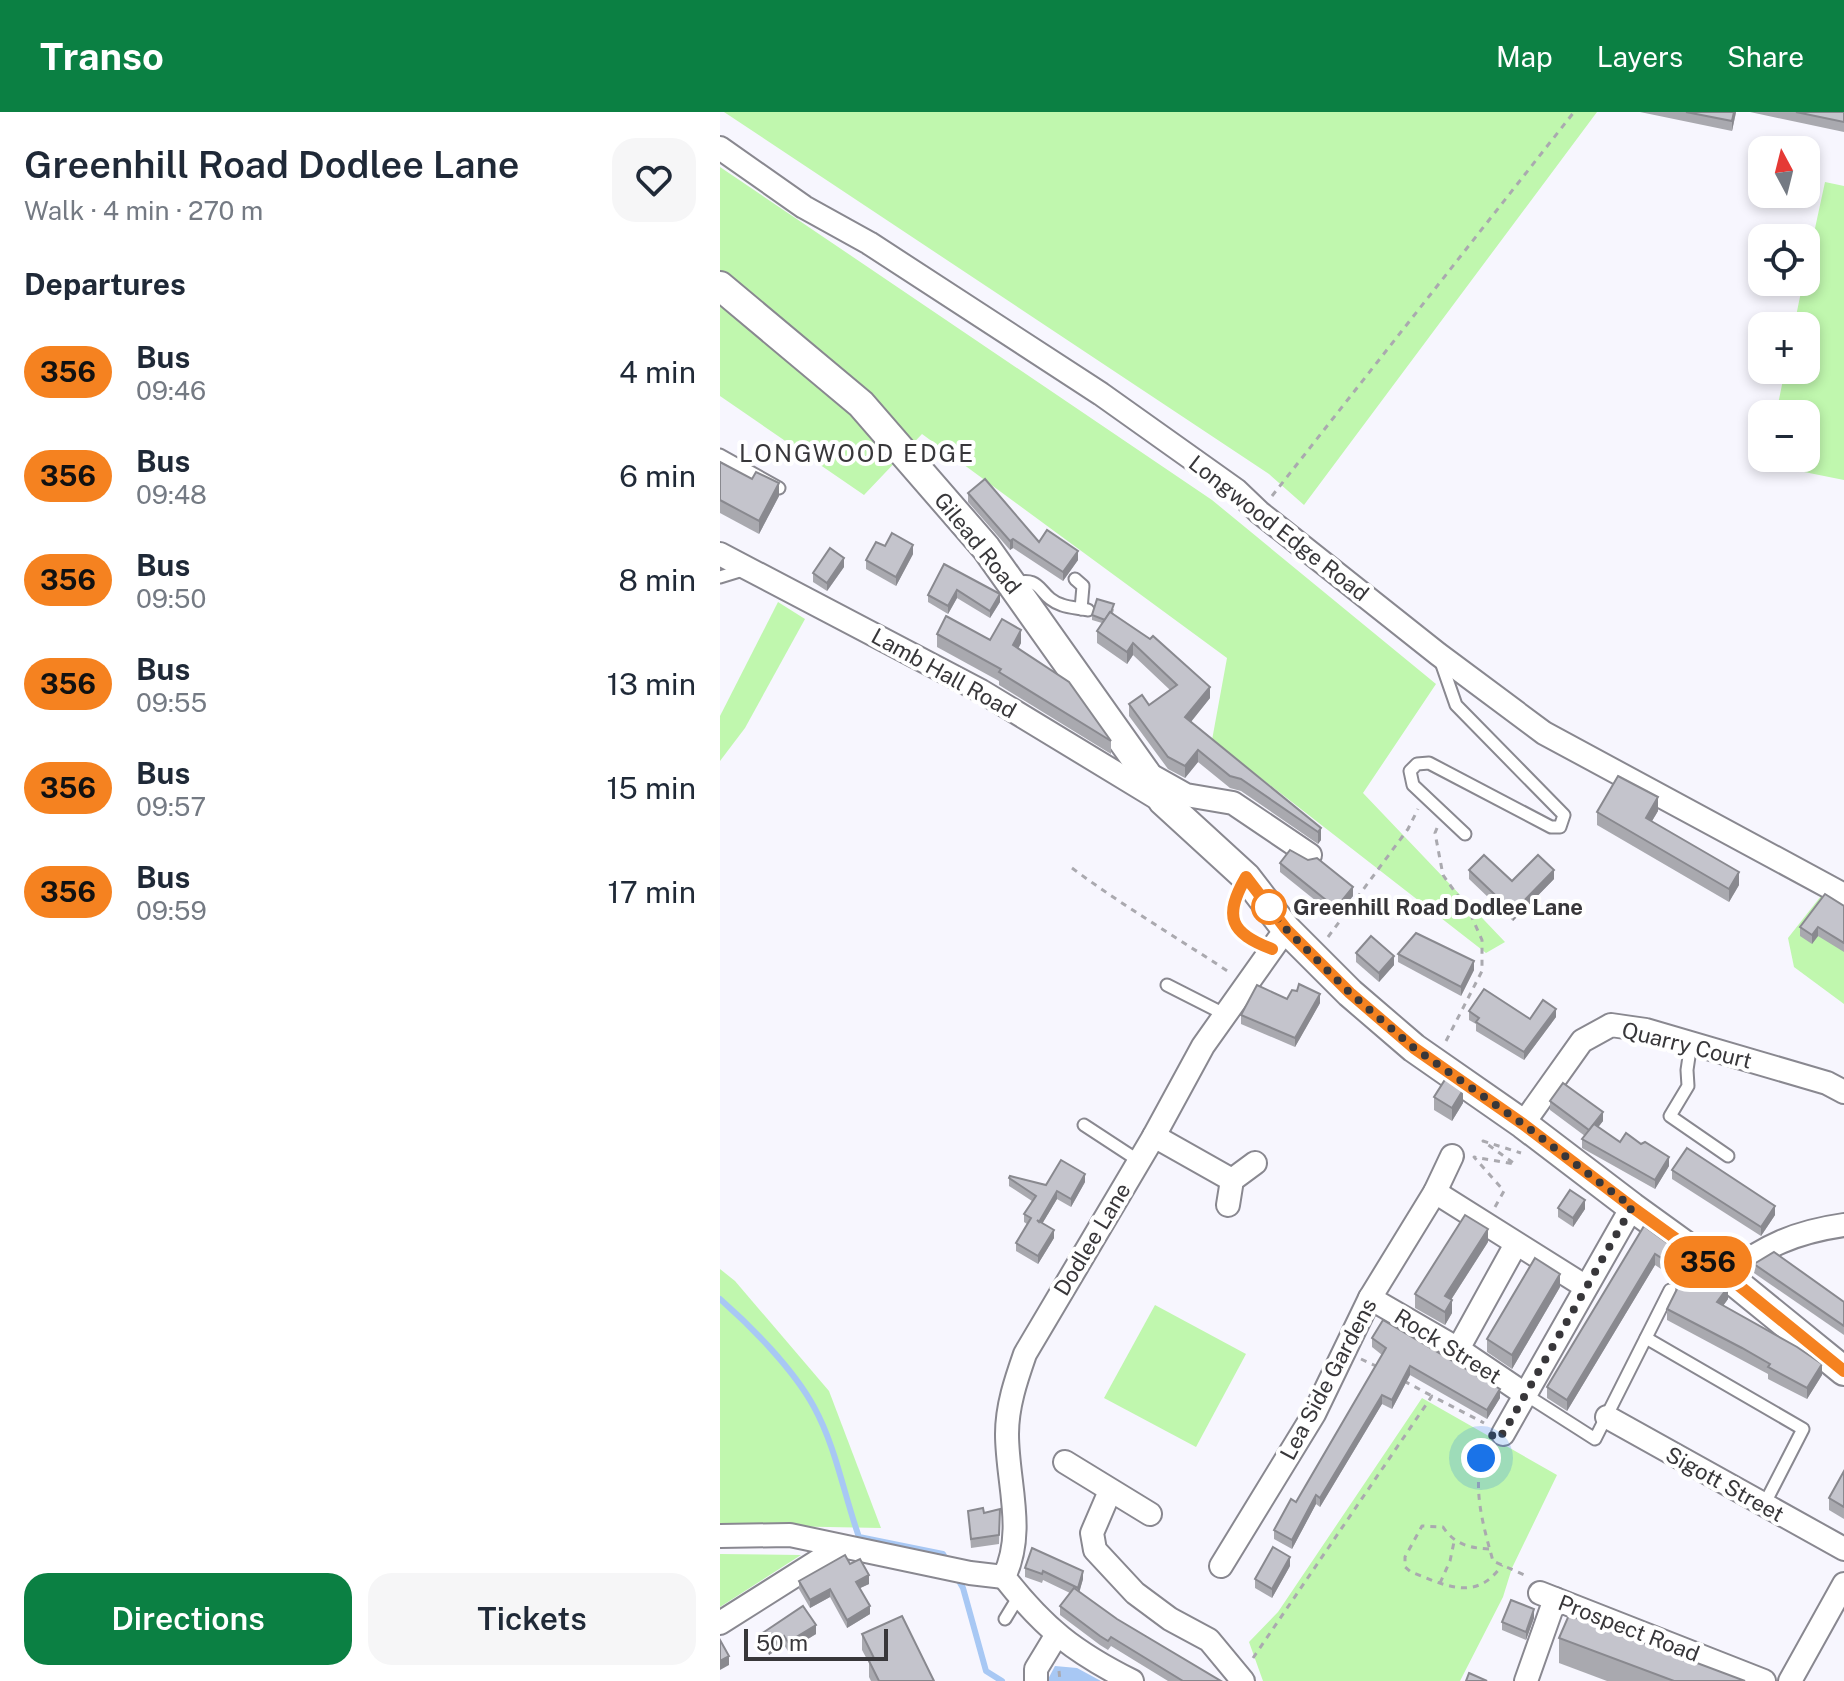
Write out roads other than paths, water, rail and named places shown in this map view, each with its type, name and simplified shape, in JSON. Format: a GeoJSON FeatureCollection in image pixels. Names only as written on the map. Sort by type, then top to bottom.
{"type":"FeatureCollection","features":[{"type":"Feature","properties":{"kind":"street","name":"Longwood Edge Road"},"geometry":{"type":"LineString","coordinates":[[720,148],[804,207],[869,243],[1101,394],[1236,490],[1259,512],[1438,654],[1544,733],[1844,895]]}},
{"type":"Feature","properties":{"kind":"street","name":"Gilead Road"},"geometry":{"type":"LineString","coordinates":[[720,286],[861,404],[986,548],[1163,801],[1246,877],[1279,939],[1314,956],[1350,993],[1414,1048],[1523,1124],[1726,1275],[1844,1371]]}},
{"type":"Feature","properties":{"kind":"street","name":"Lamb Hall Road"},"geometry":{"type":"LineString","coordinates":[[720,554],[981,691],[1163,801]]}},
{"type":"Feature","properties":{"kind":"street"},"geometry":{"type":"LineString","coordinates":[[1145,772],[1186,795],[1233,803],[1310,855]]}},
{"type":"Feature","properties":{"kind":"street","name":"Dodlee Lane"},"geometry":{"type":"LineString","coordinates":[[1008,1568],[1016,1528],[1007,1431],[1012,1393],[1025,1354],[1196,1059],[1224,1014],[1279,939]]}},
{"type":"Feature","properties":{"kind":"street","name":"Quarry Court"},"geometry":{"type":"LineString","coordinates":[[1523,1124],[1582,1041],[1611,1025],[1646,1030],[1827,1083],[1844,1092]]}},
{"type":"Feature","properties":{"kind":"street"},"geometry":{"type":"LineString","coordinates":[[1154,1136],[1232,1180]]}},
{"type":"Feature","properties":{"kind":"street","name":"Lea Side Gardens"},"geometry":{"type":"LineString","coordinates":[[1221,1566],[1314,1414],[1370,1298],[1435,1192],[1452,1156]]}},
{"type":"Feature","properties":{"kind":"street"},"geometry":{"type":"LineString","coordinates":[[1228,1205],[1232,1180],[1255,1163]]}},
{"type":"Feature","properties":{"kind":"street"},"geometry":{"type":"LineString","coordinates":[[1435,1192],[1586,1287]]}},
{"type":"Feature","properties":{"kind":"street"},"geometry":{"type":"LineString","coordinates":[[1499,1432],[1526,1395],[1632,1207]]}},
{"type":"Feature","properties":{"kind":"street"},"geometry":{"type":"LineString","coordinates":[[1726,1275],[1757,1252],[1781,1240],[1844,1225]]}},
{"type":"Feature","properties":{"kind":"street"},"geometry":{"type":"LineString","coordinates":[[1458,1349],[1516,1244]]}},
{"type":"Feature","properties":{"kind":"street","name":"Rock Street"},"geometry":{"type":"LineString","coordinates":[[1370,1298],[1458,1349],[1526,1395]]}},
{"type":"Feature","properties":{"kind":"street","name":"Sigott Street"},"geometry":{"type":"LineString","coordinates":[[1607,1417],[1844,1549]]}},
{"type":"Feature","properties":{"kind":"street"},"geometry":{"type":"LineString","coordinates":[[1065,1462],[1150,1514]]}},
{"type":"Feature","properties":{"kind":"street"},"geometry":{"type":"LineString","coordinates":[[1110,1491],[1092,1533],[1095,1550],[1135,1593],[1170,1619],[1209,1640],[1247,1671]]}},
{"type":"Feature","properties":{"kind":"street"},"geometry":{"type":"LineString","coordinates":[[720,1536],[790,1535],[970,1573],[1008,1568],[1019,1596],[1056,1636],[1132,1681]]}},
{"type":"Feature","properties":{"kind":"street"},"geometry":{"type":"LineString","coordinates":[[720,1623],[843,1548]]}},
{"type":"Feature","properties":{"kind":"street"},"geometry":{"type":"LineString","coordinates":[[1790,1681],[1844,1584]]}},
{"type":"Feature","properties":{"kind":"street","name":"Prospect Road"},"geometry":{"type":"LineString","coordinates":[[1526,1681],[1548,1596],[1764,1681]]}},
{"type":"Feature","properties":{"kind":"street"},"geometry":{"type":"LineString","coordinates":[[1036,1681],[1036,1669],[1056,1636]]}},
{"type":"Feature","properties":{"kind":"lane"},"geometry":{"type":"LineString","coordinates":[[720,455],[779,488]]}},
{"type":"Feature","properties":{"kind":"lane"},"geometry":{"type":"LineString","coordinates":[[720,577],[747,568]]}},
{"type":"Feature","properties":{"kind":"lane"},"geometry":{"type":"LineString","coordinates":[[1012,584],[1026,579],[1035,582],[1061,605],[1085,609],[1083,586],[1075,579]]}},
{"type":"Feature","properties":{"kind":"lane"},"geometry":{"type":"LineString","coordinates":[[1438,654],[1456,705],[1564,815],[1560,827],[1551,827],[1429,763],[1417,764],[1410,771],[1413,785],[1465,834]]}},
{"type":"Feature","properties":{"kind":"lane"},"geometry":{"type":"LineString","coordinates":[[1246,877],[1233,905],[1238,932],[1253,942],[1279,939]]}},
{"type":"Feature","properties":{"kind":"lane"},"geometry":{"type":"LineString","coordinates":[[1167,985],[1224,1014]]}},
{"type":"Feature","properties":{"kind":"lane"},"geometry":{"type":"LineString","coordinates":[[1691,1043],[1688,1086],[1670,1116],[1728,1156]]}},
{"type":"Feature","properties":{"kind":"lane"},"geometry":{"type":"LineString","coordinates":[[1084,1125],[1139,1161]]}},
{"type":"Feature","properties":{"kind":"lane"},"geometry":{"type":"LineString","coordinates":[[1526,1395],[1595,1439],[1670,1290]]}},
{"type":"Feature","properties":{"kind":"lane"},"geometry":{"type":"LineString","coordinates":[[1646,1338],[1803,1429],[1764,1506]]}},
{"type":"Feature","properties":{"kind":"lane"},"geometry":{"type":"LineString","coordinates":[[1005,1619],[1019,1596]]}},
{"type":"Feature","properties":{"kind":"water"},"geometry":{"type":"Polygon","coordinates":[[[1055,1666],[1077,1668],[1101,1681],[1047,1681],[1055,1666]]]}},
{"type":"Feature","properties":{"kind":"waterway"},"geometry":{"type":"LineString","coordinates":[[720,1299],[772,1350],[806,1393],[822,1422],[859,1537],[943,1554],[948,1563]]}},
{"type":"Feature","properties":{"kind":"waterway"},"geometry":{"type":"LineString","coordinates":[[956,1576],[963,1588],[986,1671],[1002,1681]]}},
{"type":"Feature","properties":{"kind":"place","name":"Greenhill Road Dodlee Lane"},"geometry":{"type":"Point","coordinates":[1269,907]}},
{"type":"Feature","properties":{"kind":"district","name":"LONGWOOD EDGE"},"geometry":{"type":"Point","coordinates":[857,454]}}]}
